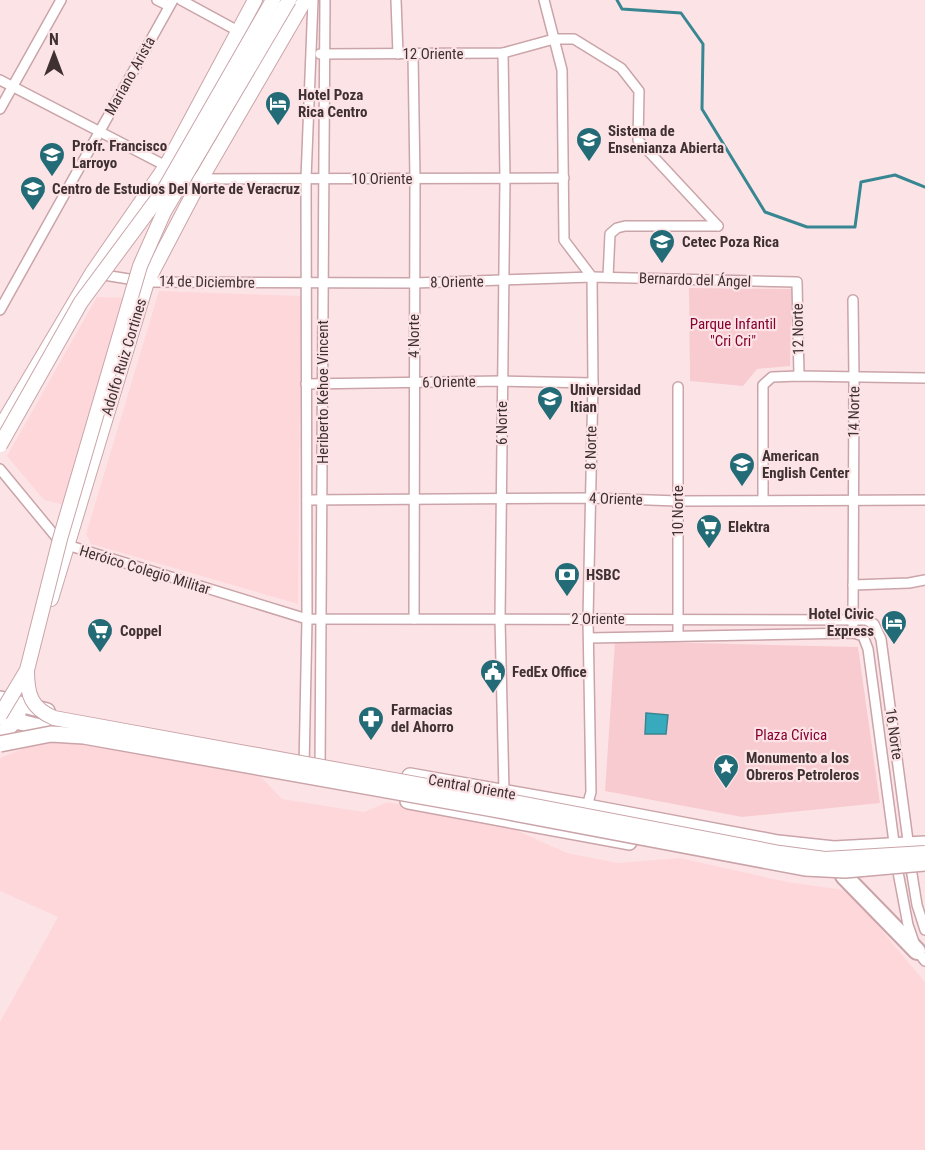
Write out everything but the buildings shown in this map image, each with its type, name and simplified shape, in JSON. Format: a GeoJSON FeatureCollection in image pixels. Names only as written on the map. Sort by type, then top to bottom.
{"type":"FeatureCollection","features":[{"type":"Feature","properties":{"kind":"highway"},"geometry":{"type":"LineString","coordinates":[[0,737],[50,729]]}},
{"type":"Feature","properties":{"kind":"highway"},"geometry":{"type":"LineString","coordinates":[[844,876],[921,956]]}},
{"type":"Feature","properties":{"kind":"main road"},"geometry":{"type":"LineString","coordinates":[[0,429],[92,273],[166,166],[255,0]]}},
{"type":"Feature","properties":{"kind":"main road"},"geometry":{"type":"LineString","coordinates":[[0,445],[85,295],[164,190],[273,0]]}},
{"type":"Feature","properties":{"kind":"main road"},"geometry":{"type":"LineString","coordinates":[[0,716],[27,670],[60,540],[140,266],[164,212],[290,0]]}},
{"type":"Feature","properties":{"kind":"main road","name":"Adolfo Ruiz Cortines"},"geometry":{"type":"LineString","coordinates":[[0,737],[15,721],[21,705],[147,282],[201,179],[305,0]]}},
{"type":"Feature","properties":{"kind":"main road"},"geometry":{"type":"LineString","coordinates":[[27,670],[28,688],[33,702],[42,713],[54,718],[780,853],[825,859],[925,853]]}},
{"type":"Feature","properties":{"kind":"main road","name":"Central Oriente"},"geometry":{"type":"LineString","coordinates":[[0,699],[21,705],[312,759],[778,843],[834,849],[925,844]]}},
{"type":"Feature","properties":{"kind":"main road","name":"Central Oriente"},"geometry":{"type":"LineString","coordinates":[[0,716],[137,751],[774,868],[844,876],[915,869]]}},
{"type":"Feature","properties":{"kind":"main road"},"geometry":{"type":"LineString","coordinates":[[0,744],[51,734],[84,736],[488,808],[805,868],[915,869]]}},
{"type":"Feature","properties":{"kind":"street"},"geometry":{"type":"LineString","coordinates":[[0,109],[62,0]]}},
{"type":"Feature","properties":{"kind":"street"},"geometry":{"type":"LineString","coordinates":[[157,0],[171,3]]}},
{"type":"Feature","properties":{"kind":"street"},"geometry":{"type":"LineString","coordinates":[[181,0],[238,31]]}},
{"type":"Feature","properties":{"kind":"street","name":"Heriberto Kehoe Vincent"},"geometry":{"type":"LineString","coordinates":[[312,783],[307,619],[306,179],[313,0]]}},
{"type":"Feature","properties":{"kind":"street","name":"Heriberto Kehoe Vincent"},"geometry":{"type":"LineString","coordinates":[[312,783],[322,619],[325,0]]}},
{"type":"Feature","properties":{"kind":"street"},"geometry":{"type":"LineString","coordinates":[[396,0],[398,54]]}},
{"type":"Feature","properties":{"kind":"street"},"geometry":{"type":"LineString","coordinates":[[544,0],[562,70],[564,240],[592,277]]}},
{"type":"Feature","properties":{"kind":"street","name":"Mariano Arista"},"geometry":{"type":"LineString","coordinates":[[0,310],[171,3]]}},
{"type":"Feature","properties":{"kind":"street"},"geometry":{"type":"LineString","coordinates":[[554,39],[574,39],[621,68],[639,90],[638,140],[718,226],[617,228],[610,234],[608,277]]}},
{"type":"Feature","properties":{"kind":"street","name":"12 Oriente"},"geometry":{"type":"LineString","coordinates":[[311,54],[503,53],[554,39]]}},
{"type":"Feature","properties":{"kind":"street","name":"6 Norte"},"geometry":{"type":"LineString","coordinates":[[503,53],[505,179],[500,619],[504,792]]}},
{"type":"Feature","properties":{"kind":"street","name":"4 Norte"},"geometry":{"type":"LineString","coordinates":[[413,54],[414,619]]}},
{"type":"Feature","properties":{"kind":"street"},"geometry":{"type":"LineString","coordinates":[[0,80],[166,166],[201,179]]}},
{"type":"Feature","properties":{"kind":"street","name":"10 Oriente"},"geometry":{"type":"LineString","coordinates":[[201,179],[564,178]]}},
{"type":"Feature","properties":{"kind":"street","name":"14 de Diciembre"},"geometry":{"type":"LineString","coordinates":[[92,273],[147,282],[323,283]]}},
{"type":"Feature","properties":{"kind":"street","name":"Bernardo del Ángel"},"geometry":{"type":"LineString","coordinates":[[592,277],[798,282]]}},
{"type":"Feature","properties":{"kind":"street","name":"8 Oriente"},"geometry":{"type":"LineString","coordinates":[[323,283],[414,283],[592,277]]}},
{"type":"Feature","properties":{"kind":"street","name":"8 Norte"},"geometry":{"type":"LineString","coordinates":[[577,833],[591,792],[588,620],[592,277]]}},
{"type":"Feature","properties":{"kind":"street","name":"12 Norte"},"geometry":{"type":"LineString","coordinates":[[798,282],[799,376]]}},
{"type":"Feature","properties":{"kind":"street","name":"14 Norte"},"geometry":{"type":"LineString","coordinates":[[853,300],[853,619],[858,634]]}},
{"type":"Feature","properties":{"kind":"street"},"geometry":{"type":"LineString","coordinates":[[763,500],[763,385],[772,377],[925,378]]}},
{"type":"Feature","properties":{"kind":"street","name":"6 Oriente"},"geometry":{"type":"LineString","coordinates":[[306,384],[502,381],[592,383]]}},
{"type":"Feature","properties":{"kind":"street","name":"10 Norte"},"geometry":{"type":"LineString","coordinates":[[678,387],[678,636]]}},
{"type":"Feature","properties":{"kind":"street","name":"Heróico Colegio Militar"},"geometry":{"type":"LineString","coordinates":[[0,469],[56,537],[67,545],[307,619],[322,619]]}},
{"type":"Feature","properties":{"kind":"street","name":"4 Oriente"},"geometry":{"type":"LineString","coordinates":[[307,500],[591,498],[678,501],[925,500]]}},
{"type":"Feature","properties":{"kind":"street"},"geometry":{"type":"LineString","coordinates":[[853,585],[909,583],[925,580]]}},
{"type":"Feature","properties":{"kind":"street","name":"2 Oriente"},"geometry":{"type":"LineString","coordinates":[[322,619],[853,619],[866,620],[874,624]]}},
{"type":"Feature","properties":{"kind":"street","name":"16 Norte"},"geometry":{"type":"LineString","coordinates":[[874,624],[881,639],[892,720],[902,846]]}},
{"type":"Feature","properties":{"kind":"street","name":"2 Oriente"},"geometry":{"type":"LineString","coordinates":[[589,638],[858,634]]}},
{"type":"Feature","properties":{"kind":"street","name":"16 Norte"},"geometry":{"type":"LineString","coordinates":[[858,634],[868,649],[878,722],[902,846]]}},
{"type":"Feature","properties":{"kind":"street"},"geometry":{"type":"LineString","coordinates":[[878,722],[892,720]]}},
{"type":"Feature","properties":{"kind":"street"},"geometry":{"type":"LineString","coordinates":[[902,846],[915,869],[917,905],[925,930]]}},
{"type":"Feature","properties":{"kind":"street"},"geometry":{"type":"LineString","coordinates":[[915,869],[908,925],[921,956]]}},
{"type":"Feature","properties":{"kind":"shaded area"},"geometry":{"type":"Polygon","coordinates":[[[159,291],[301,296],[298,604],[91,544],[86,534],[159,291]]]}},
{"type":"Feature","properties":{"kind":"shaded area"},"geometry":{"type":"Polygon","coordinates":[[[97,297],[131,298],[68,506],[44,500],[7,456],[97,297]]]}},
{"type":"Feature","properties":{"kind":"shaded area"},"geometry":{"type":"Polygon","coordinates":[[[56,741],[261,777],[282,799],[364,812],[388,802],[496,824],[516,830],[567,853],[618,863],[680,858],[787,882],[844,890],[859,903],[925,982],[925,1150],[0,1150],[0,1022],[58,917],[0,891],[0,758],[26,747],[56,741]]]}},
{"type":"Feature","properties":{"kind":"green space","name":"Parque Infantil \"Cri Cri\""},"geometry":{"type":"Polygon","coordinates":[[[689,288],[792,289],[790,366],[757,369],[743,386],[690,381],[689,288]]]}},
{"type":"Feature","properties":{"kind":"green space","name":"Plaza Cívica"},"geometry":{"type":"Polygon","coordinates":[[[615,641],[858,647],[880,803],[742,817],[605,791],[615,641]]]}},
{"type":"Feature","properties":{"kind":"water"},"geometry":{"type":"Polygon","coordinates":[[[646,713],[668,715],[666,734],[645,734],[646,713]]]}},
{"type":"Feature","properties":{"kind":"waterway"},"geometry":{"type":"LineString","coordinates":[[617,0],[622,9],[681,13],[703,44],[702,109],[765,212],[807,227],[855,227],[861,182],[895,175],[925,187]]}},
{"type":"Feature","properties":{"kind":"place","name":"Hotel Poza Rica Centro"},"geometry":{"type":"Point","coordinates":[278,127]}},
{"type":"Feature","properties":{"kind":"place","name":"Sistema de Ensenianza Abierta"},"geometry":{"type":"Point","coordinates":[589,163]}},
{"type":"Feature","properties":{"kind":"place","name":"Profr. Francisco Larroyo"},"geometry":{"type":"Point","coordinates":[52,178]}},
{"type":"Feature","properties":{"kind":"place","name":"Centro de Estudios Del Norte de Veracruz"},"geometry":{"type":"Point","coordinates":[33,212]}},
{"type":"Feature","properties":{"kind":"place","name":"Cetec Poza Rica"},"geometry":{"type":"Point","coordinates":[662,265]}},
{"type":"Feature","properties":{"kind":"place","name":"Universidad Itian"},"geometry":{"type":"Point","coordinates":[550,422]}},
{"type":"Feature","properties":{"kind":"place","name":"American English Center"},"geometry":{"type":"Point","coordinates":[742,488]}},
{"type":"Feature","properties":{"kind":"place","name":"Elektra"},"geometry":{"type":"Point","coordinates":[709,550]}},
{"type":"Feature","properties":{"kind":"place","name":"HSBC"},"geometry":{"type":"Point","coordinates":[567,598]}},
{"type":"Feature","properties":{"kind":"place","name":"Hotel Civic Express"},"geometry":{"type":"Point","coordinates":[894,646]}},
{"type":"Feature","properties":{"kind":"place","name":"Coppel"},"geometry":{"type":"Point","coordinates":[100,654]}},
{"type":"Feature","properties":{"kind":"place","name":"FedEx Office"},"geometry":{"type":"Point","coordinates":[493,695]}},
{"type":"Feature","properties":{"kind":"place","name":"Farmacias del Ahorro"},"geometry":{"type":"Point","coordinates":[371,742]}},
{"type":"Feature","properties":{"kind":"place","name":"Monumento a los Obreros Petroleros"},"geometry":{"type":"Point","coordinates":[726,790]}}]}
